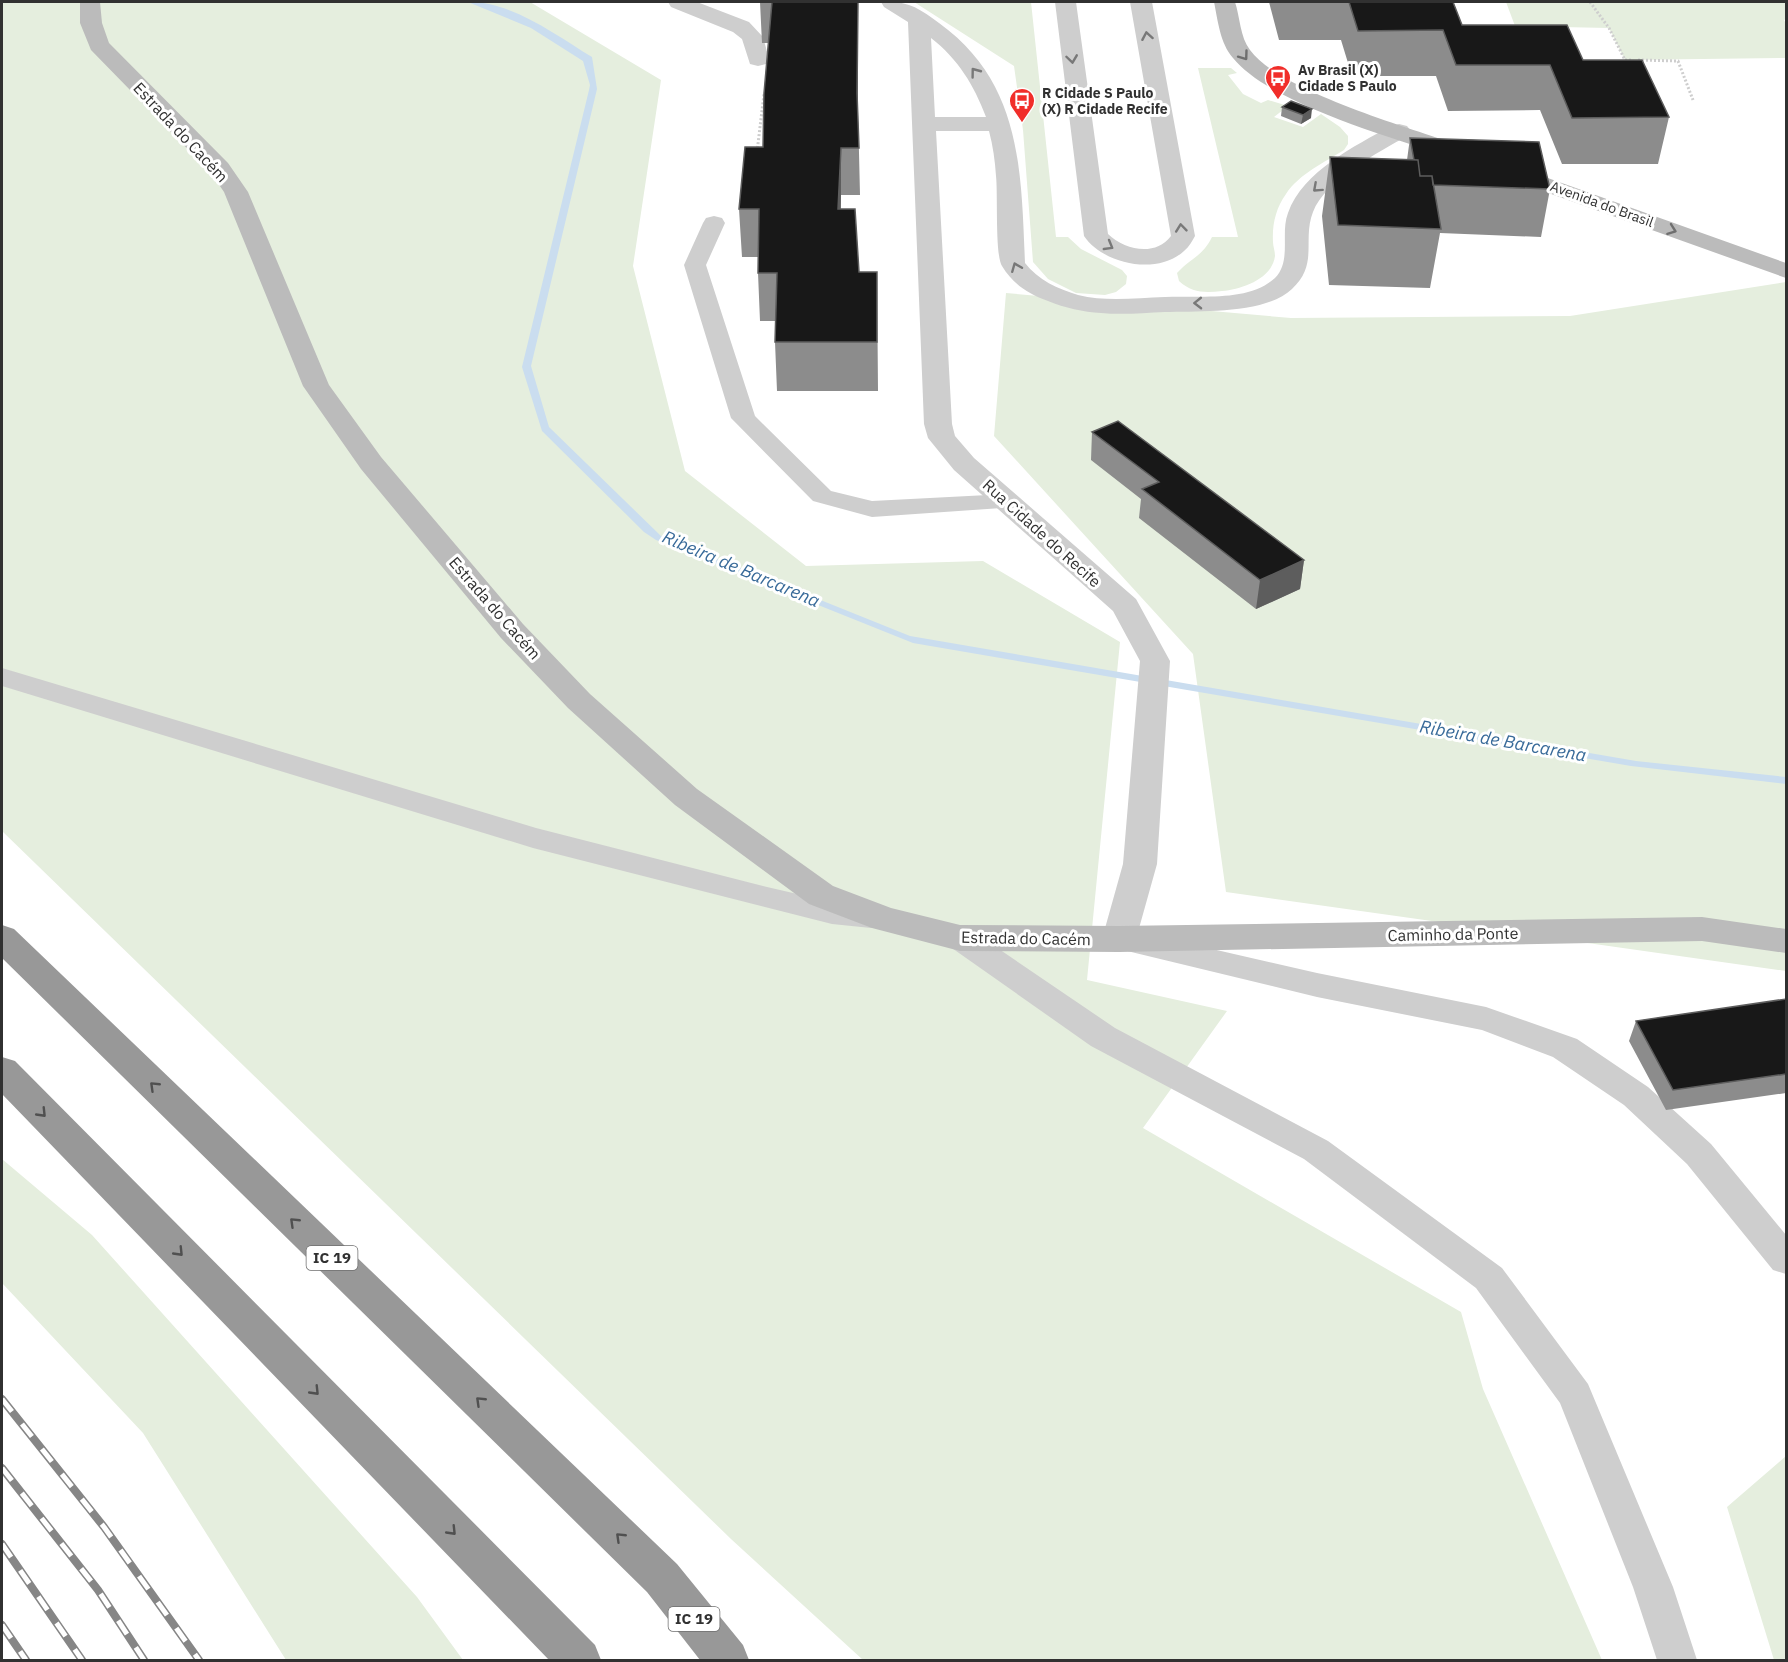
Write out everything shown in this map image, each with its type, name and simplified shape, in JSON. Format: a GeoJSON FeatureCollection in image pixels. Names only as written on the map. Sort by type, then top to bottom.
{"type":"FeatureCollection","features":[{"type":"Feature","properties":{"kind":"highway","name":"IC 19"},"geometry":{"type":"LineString","coordinates":[[2,938],[662,1578],[727,1660]]}},
{"type":"Feature","properties":{"kind":"highway"},"geometry":{"type":"LineString","coordinates":[[2,1071],[579,1660]]}},
{"type":"Feature","properties":{"kind":"street","name":"Estrada do Cacém"},"geometry":{"type":"LineString","coordinates":[[90,2],[91,24],[99,45],[220,168],[236,192],[316,386],[334,413],[370,463],[512,631],[579,701],[686,797],[821,895],[884,919],[960,938],[1119,939]]}},
{"type":"Feature","properties":{"kind":"street"},"geometry":{"type":"LineString","coordinates":[[679,2],[741,27],[752,37],[758,59]]}},
{"type":"Feature","properties":{"kind":"street"},"geometry":{"type":"LineString","coordinates":[[892,2],[954,46],[991,95],[1001,123],[1008,165],[1012,263],[1021,277],[1043,291],[1078,302],[1147,280],[1158,255],[1172,249],[1183,236],[1141,2]]}},
{"type":"Feature","properties":{"kind":"street"},"geometry":{"type":"LineString","coordinates":[[1065,2],[1096,236],[1109,248],[1122,254],[1147,280],[1228,303],[1266,293],[1284,282],[1298,261],[1299,216],[1305,200],[1319,185],[1374,145],[1399,131]]}},
{"type":"Feature","properties":{"kind":"street","name":"Avenida do Brasil"},"geometry":{"type":"LineString","coordinates":[[1225,2],[1234,38],[1241,53],[1250,64],[1273,81],[1399,131],[1786,271]]}},
{"type":"Feature","properties":{"kind":"street","name":"Rua Cidade do Recife"},"geometry":{"type":"LineString","coordinates":[[919,20],[938,424],[942,438],[949,448],[1007,502],[1125,606],[1155,661],[1140,864],[1119,939]]}},
{"type":"Feature","properties":{"kind":"street"},"geometry":{"type":"LineString","coordinates":[[924,124],[1001,123]]}},
{"type":"Feature","properties":{"kind":"street","name":"Caminho da Ponte"},"geometry":{"type":"LineString","coordinates":[[1119,939],[1702,930],[1786,941]]}},
{"type":"Feature","properties":{"kind":"lane"},"geometry":{"type":"LineString","coordinates":[[714,223],[695,265],[743,418],[822,496],[872,509],[1007,502]]}},
{"type":"Feature","properties":{"kind":"lane"},"geometry":{"type":"LineString","coordinates":[[2,677],[533,838],[767,898],[832,912],[884,919]]}},
{"type":"Feature","properties":{"kind":"lane"},"geometry":{"type":"LineString","coordinates":[[960,938],[1103,1037],[1316,1150],[1489,1278],[1575,1395],[1653,1587],[1677,1660]]}},
{"type":"Feature","properties":{"kind":"lane"},"geometry":{"type":"LineString","coordinates":[[1119,939],[1317,985],[1486,1018],[1565,1048],[1636,1096],[1699,1154],[1786,1260]]}},
{"type":"Feature","properties":{"kind":"path"},"geometry":{"type":"LineString","coordinates":[[1590,2],[1608,28],[1625,60],[1678,61],[1693,100]]}},
{"type":"Feature","properties":{"kind":"path"},"geometry":{"type":"LineString","coordinates":[[757,152],[768,66],[758,59]]}},
{"type":"Feature","properties":{"kind":"green space"},"geometry":{"type":"Polygon","coordinates":[[[2,2],[530,2],[661,80],[633,266],[685,471],[806,566],[983,561],[1120,642],[1087,980],[1227,1011],[1143,1128],[1461,1312],[1483,1389],[1602,1660],[863,1660],[731,1539],[2,831],[2,2]]]}},
{"type":"Feature","properties":{"kind":"green space"},"geometry":{"type":"Polygon","coordinates":[[[914,2],[1031,2],[1056,237],[1068,237],[1081,249],[1122,270],[1127,276],[1126,284],[1116,292],[1105,295],[1076,293],[1048,279],[1033,262],[1023,130],[1014,66],[914,2]]]}},
{"type":"Feature","properties":{"kind":"green space"},"geometry":{"type":"Polygon","coordinates":[[[1506,2],[1786,2],[1786,19],[1784,20],[1786,58],[1625,60],[1609,28],[1515,26],[1506,2]]]}},
{"type":"Feature","properties":{"kind":"green space"},"geometry":{"type":"Polygon","coordinates":[[[1198,68],[1231,68],[1237,73],[1228,75],[1243,94],[1261,103],[1268,100],[1288,106],[1274,117],[1303,127],[1321,114],[1340,127],[1348,136],[1348,144],[1344,150],[1305,174],[1291,187],[1283,199],[1274,223],[1275,256],[1268,271],[1247,285],[1216,292],[1189,288],[1179,281],[1177,273],[1200,253],[1212,237],[1238,237],[1198,68]]]}},
{"type":"Feature","properties":{"kind":"green space"},"geometry":{"type":"Polygon","coordinates":[[[1786,282],[1786,971],[1226,892],[1193,654],[994,436],[1006,293],[1291,318],[1570,316],[1786,282]]]}},
{"type":"Feature","properties":{"kind":"green space"},"geometry":{"type":"Polygon","coordinates":[[[2,1159],[92,1235],[417,1597],[463,1660],[286,1660],[143,1433],[2,1283],[2,1159]]]}},
{"type":"Feature","properties":{"kind":"green space"},"geometry":{"type":"Polygon","coordinates":[[[1786,1456],[1786,1660],[1774,1660],[1727,1507],[1786,1456]]]}},
{"type":"Feature","properties":{"kind":"water","name":"Ribeira de Barcarena"},"geometry":{"type":"Polygon","coordinates":[[[468,2],[484,3],[517,13],[592,57],[597,89],[531,366],[549,427],[661,536],[910,636],[1636,761],[1786,777],[1786,784],[1631,766],[913,643],[656,540],[644,532],[542,431],[522,367],[590,85],[583,61],[531,28],[468,2]]]}},
{"type":"Feature","properties":{"kind":"building"},"geometry":{"type":"Polygon","coordinates":[[[772,2],[858,2],[859,148],[841,148],[838,209],[855,209],[859,272],[877,272],[877,342],[775,342],[777,273],[758,273],[759,209],[739,209],[745,147],[763,147],[764,93],[772,2]]]}},
{"type":"Feature","properties":{"kind":"building"},"geometry":{"type":"Polygon","coordinates":[[[1349,2],[1453,2],[1462,25],[1567,25],[1583,60],[1642,60],[1669,117],[1572,118],[1550,65],[1456,65],[1443,30],[1358,31],[1349,2]]]}},
{"type":"Feature","properties":{"kind":"building"},"geometry":{"type":"Polygon","coordinates":[[[1291,101],[1312,109],[1303,115],[1282,107],[1291,101]]]}},
{"type":"Feature","properties":{"kind":"building"},"geometry":{"type":"Polygon","coordinates":[[[1410,138],[1539,142],[1550,189],[1433,185],[1432,176],[1420,176],[1418,160],[1414,160],[1410,138]]]}},
{"type":"Feature","properties":{"kind":"building"},"geometry":{"type":"Polygon","coordinates":[[[1330,157],[1418,160],[1420,176],[1432,176],[1441,229],[1338,225],[1330,157]]]}},
{"type":"Feature","properties":{"kind":"building"},"geometry":{"type":"Polygon","coordinates":[[[1118,421],[1304,560],[1260,580],[1142,489],[1159,482],[1092,432],[1118,421]]]}},
{"type":"Feature","properties":{"kind":"building"},"geometry":{"type":"Polygon","coordinates":[[[1786,999],[1786,1074],[1673,1090],[1636,1021],[1786,999]]]}},
{"type":"Feature","properties":{"kind":"railway"},"geometry":{"type":"LineString","coordinates":[[2,1399],[104,1527],[199,1660]]}},
{"type":"Feature","properties":{"kind":"railway"},"geometry":{"type":"LineString","coordinates":[[2,1468],[98,1590],[144,1660]]}},
{"type":"Feature","properties":{"kind":"railway"},"geometry":{"type":"LineString","coordinates":[[2,1544],[82,1660]]}},
{"type":"Feature","properties":{"kind":"railway"},"geometry":{"type":"LineString","coordinates":[[2,1625],[26,1660]]}},
{"type":"Feature","properties":{"kind":"place","name":"Av Brasil (X) Cidade S Paulo"},"geometry":{"type":"Point","coordinates":[1278,101]}},
{"type":"Feature","properties":{"kind":"place","name":"R Cidade S Paulo (X) R Cidade Recife"},"geometry":{"type":"Point","coordinates":[1022,124]}}]}
